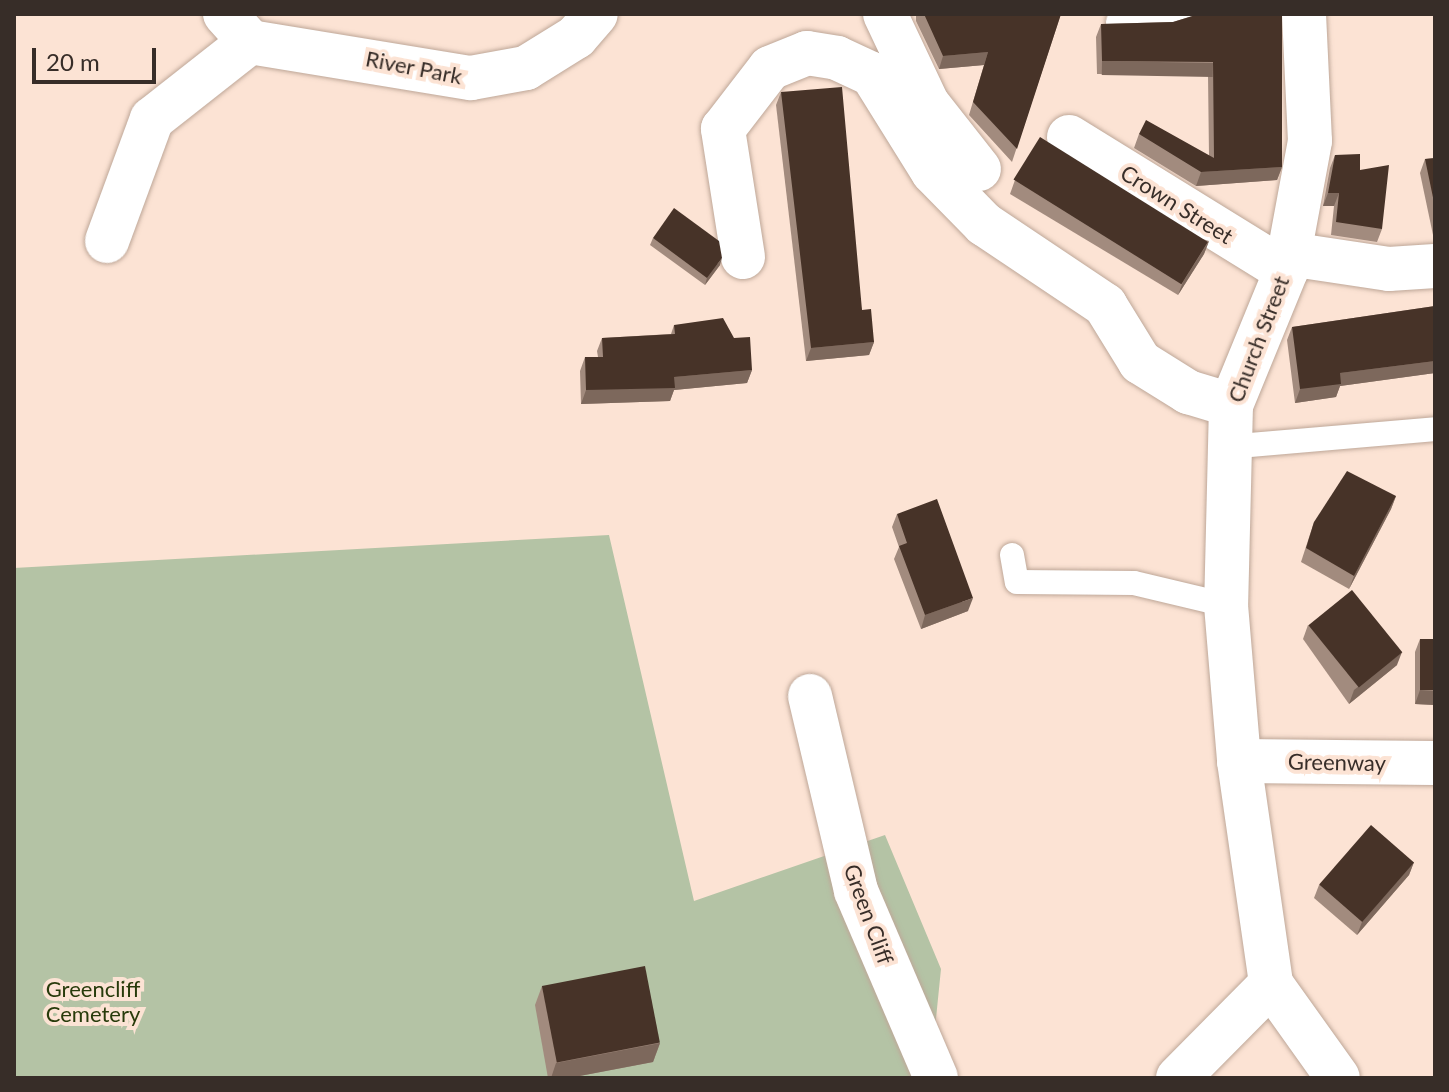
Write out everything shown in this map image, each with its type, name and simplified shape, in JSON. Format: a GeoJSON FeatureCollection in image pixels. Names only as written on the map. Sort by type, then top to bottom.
{"type":"FeatureCollection","features":[{"type":"Feature","properties":{"kind":"street","name":"River Park"},"geometry":{"type":"LineString","coordinates":[[237,28],[471,78],[526,68],[576,37],[596,14]]}},
{"type":"Feature","properties":{"kind":"street"},"geometry":{"type":"LineString","coordinates":[[885,14],[927,103],[979,169]]}},
{"type":"Feature","properties":{"kind":"street","name":"Church Street"},"geometry":{"type":"LineString","coordinates":[[1239,761],[1226,605],[1229,426],[1287,262],[1310,141],[1304,14]]}},
{"type":"Feature","properties":{"kind":"street"},"geometry":{"type":"LineString","coordinates":[[107,241],[152,119],[237,28]]}},
{"type":"Feature","properties":{"kind":"street"},"geometry":{"type":"LineString","coordinates":[[743,257],[723,129],[770,68],[807,53],[837,58],[872,74],[933,172],[984,224],[1105,305],[1140,362],[1188,392],[1229,426]]}},
{"type":"Feature","properties":{"kind":"street","name":"Crown Street"},"geometry":{"type":"LineString","coordinates":[[1069,137],[1287,262]]}},
{"type":"Feature","properties":{"kind":"street"},"geometry":{"type":"LineString","coordinates":[[1287,262],[1389,269],[1435,266]]}},
{"type":"Feature","properties":{"kind":"street","name":"Green Cliff"},"geometry":{"type":"LineString","coordinates":[[810,696],[856,891],[936,1078]]}},
{"type":"Feature","properties":{"kind":"street"},"geometry":{"type":"LineString","coordinates":[[1239,761],[1271,984],[1338,1078]]}},
{"type":"Feature","properties":{"kind":"street","name":"Greenway"},"geometry":{"type":"LineString","coordinates":[[1239,761],[1435,763]]}},
{"type":"Feature","properties":{"kind":"street"},"geometry":{"type":"LineString","coordinates":[[1178,1078],[1271,984]]}},
{"type":"Feature","properties":{"kind":"lane"},"geometry":{"type":"LineString","coordinates":[[1118,22],[1201,14]]}},
{"type":"Feature","properties":{"kind":"lane"},"geometry":{"type":"LineString","coordinates":[[1229,426],[1435,429]]}},
{"type":"Feature","properties":{"kind":"lane"},"geometry":{"type":"LineString","coordinates":[[1012,555],[1017,582],[1134,583],[1226,605]]}},
{"type":"Feature","properties":{"kind":"green space","name":"Greencliff Cemetery"},"geometry":{"type":"Polygon","coordinates":[[[609,535],[694,901],[885,835],[941,969],[930,1078],[14,1078],[14,568],[609,535]]]}},
{"type":"Feature","properties":{"kind":"building"},"geometry":{"type":"Polygon","coordinates":[[[924,14],[1061,14],[1017,149],[973,102],[988,52],[943,56],[924,14]]]}},
{"type":"Feature","properties":{"kind":"building"},"geometry":{"type":"Polygon","coordinates":[[[1199,14],[1282,14],[1282,167],[1201,172],[1139,134],[1146,120],[1214,158],[1213,62],[1102,61],[1101,24],[1173,22],[1199,14]]]}},
{"type":"Feature","properties":{"kind":"building"},"geometry":{"type":"Polygon","coordinates":[[[842,87],[862,310],[871,309],[874,342],[811,348],[781,92],[842,87]]]}},
{"type":"Feature","properties":{"kind":"building"},"geometry":{"type":"Polygon","coordinates":[[[1040,137],[1208,242],[1181,284],[1014,179],[1040,137]]]}},
{"type":"Feature","properties":{"kind":"building"},"geometry":{"type":"Polygon","coordinates":[[[1360,154],[1360,170],[1389,165],[1382,229],[1336,222],[1339,193],[1328,193],[1335,155],[1360,154]]]}},
{"type":"Feature","properties":{"kind":"building"},"geometry":{"type":"Polygon","coordinates":[[[1435,158],[1435,207],[1425,159],[1435,158]]]}},
{"type":"Feature","properties":{"kind":"building"},"geometry":{"type":"Polygon","coordinates":[[[674,208],[719,241],[722,258],[707,278],[653,238],[674,208]]]}},
{"type":"Feature","properties":{"kind":"building"},"geometry":{"type":"Polygon","coordinates":[[[1435,306],[1435,361],[1340,373],[1341,384],[1300,389],[1292,327],[1435,306]]]}},
{"type":"Feature","properties":{"kind":"building"},"geometry":{"type":"Polygon","coordinates":[[[723,318],[734,338],[750,337],[752,370],[674,377],[675,388],[586,390],[585,357],[603,357],[602,338],[675,334],[674,325],[723,318]]]}},
{"type":"Feature","properties":{"kind":"building"},"geometry":{"type":"Polygon","coordinates":[[[1347,471],[1396,496],[1354,576],[1306,548],[1314,522],[1347,471]]]}},
{"type":"Feature","properties":{"kind":"building"},"geometry":{"type":"Polygon","coordinates":[[[937,499],[973,598],[925,615],[899,546],[907,543],[897,514],[937,499]]]}},
{"type":"Feature","properties":{"kind":"building"},"geometry":{"type":"Polygon","coordinates":[[[1352,590],[1402,652],[1359,687],[1308,625],[1352,590]]]}},
{"type":"Feature","properties":{"kind":"building"},"geometry":{"type":"Polygon","coordinates":[[[1420,639],[1435,639],[1435,690],[1420,690],[1420,639]]]}},
{"type":"Feature","properties":{"kind":"building"},"geometry":{"type":"Polygon","coordinates":[[[1371,825],[1414,862],[1362,922],[1319,885],[1371,825]]]}},
{"type":"Feature","properties":{"kind":"building"},"geometry":{"type":"Polygon","coordinates":[[[645,966],[660,1043],[557,1063],[542,986],[645,966]]]}}]}
